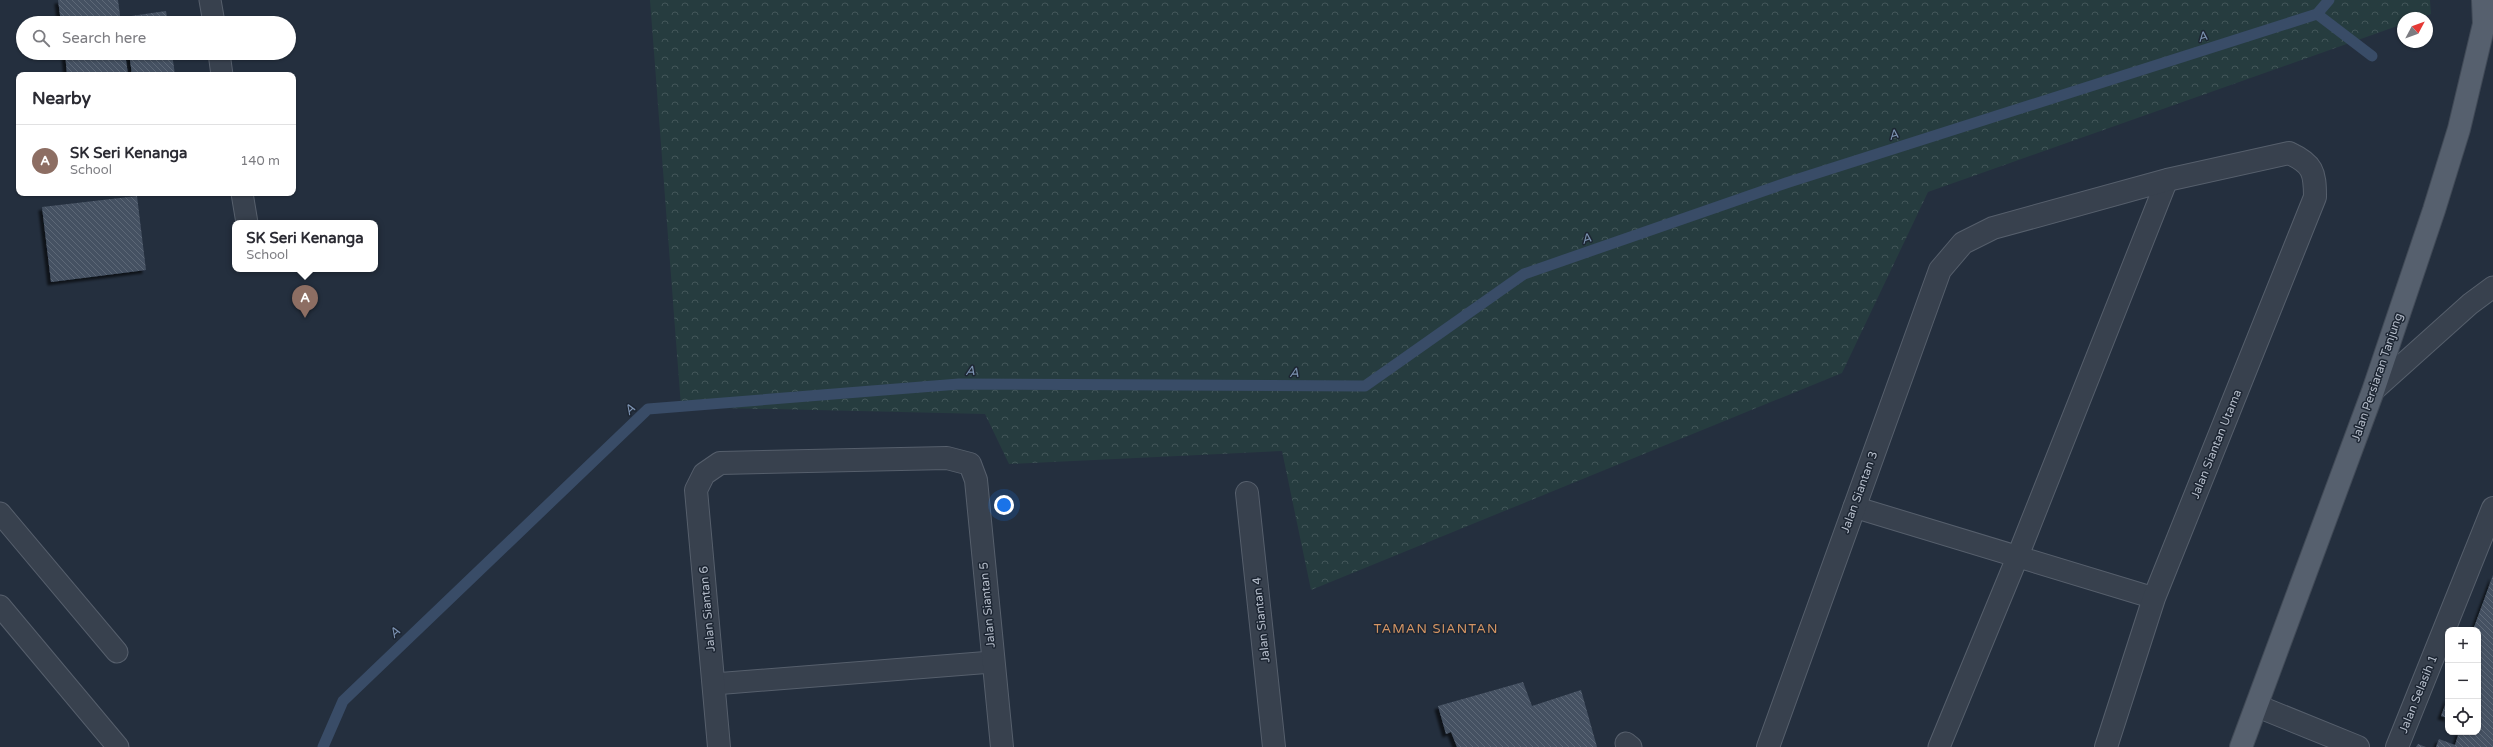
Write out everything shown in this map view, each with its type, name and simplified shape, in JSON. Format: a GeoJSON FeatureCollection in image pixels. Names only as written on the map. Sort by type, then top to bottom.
{"type":"FeatureCollection","features":[{"type":"Feature","properties":{"kind":"main road","name":"Jalan Persiaran Tanjung"},"geometry":{"type":"LineString","coordinates":[[2241,747],[2373,391],[2459,129],[2489,24],[2483,0]]}},
{"type":"Feature","properties":{"kind":"street","name":"Jalan Siantan Utama"},"geometry":{"type":"LineString","coordinates":[[2106,747],[2154,598],[2315,197],[2315,182],[2312,168],[2302,159],[2289,153],[2167,180]]}},
{"type":"Feature","properties":{"kind":"street","name":"Jalan Siantan 3"},"geometry":{"type":"LineString","coordinates":[[1768,747],[1940,270],[1963,244],[1993,228],[2167,180]]}},
{"type":"Feature","properties":{"kind":"street","name":"Jalan Siantan 6"},"geometry":{"type":"LineString","coordinates":[[719,747],[696,490],[704,474],[720,463],[947,458],[970,464]]}},
{"type":"Feature","properties":{"kind":"street","name":"Jalan Siantan 5"},"geometry":{"type":"LineString","coordinates":[[970,464],[976,480],[992,662],[1002,747]]}},
{"type":"Feature","properties":{"kind":"street","name":"Jalan Siantan 4"},"geometry":{"type":"LineString","coordinates":[[1247,493],[1274,747]]}},
{"type":"Feature","properties":{"kind":"street","name":"Jalan Selasih 1"},"geometry":{"type":"LineString","coordinates":[[2397,747],[2493,508]]}},
{"type":"Feature","properties":{"kind":"street"},"geometry":{"type":"LineString","coordinates":[[2257,706],[2358,747]]}},
{"type":"Feature","properties":{"kind":"lane"},"geometry":{"type":"LineString","coordinates":[[210,0],[213,16]]}},
{"type":"Feature","properties":{"kind":"lane"},"geometry":{"type":"LineString","coordinates":[[220,60],[222,72]]}},
{"type":"Feature","properties":{"kind":"lane"},"geometry":{"type":"LineString","coordinates":[[1939,747],[2017,558],[2167,180]]}},
{"type":"Feature","properties":{"kind":"lane"},"geometry":{"type":"LineString","coordinates":[[242,196],[246,220]]}},
{"type":"Feature","properties":{"kind":"lane"},"geometry":{"type":"LineString","coordinates":[[2373,391],[2470,304],[2493,287]]}},
{"type":"Feature","properties":{"kind":"lane"},"geometry":{"type":"LineString","coordinates":[[1854,507],[2017,558],[2154,598]]}},
{"type":"Feature","properties":{"kind":"lane"},"geometry":{"type":"LineString","coordinates":[[0,514],[117,652]]}},
{"type":"Feature","properties":{"kind":"lane"},"geometry":{"type":"LineString","coordinates":[[0,606],[118,747]]}},
{"type":"Feature","properties":{"kind":"lane"},"geometry":{"type":"LineString","coordinates":[[714,684],[992,662]]}},
{"type":"Feature","properties":{"kind":"green space"},"geometry":{"type":"Polygon","coordinates":[[[650,0],[2430,0],[2431,12],[2397,12],[2397,26],[1928,192],[1842,373],[1311,590],[1282,451],[1009,464],[985,414],[681,407],[650,0]]]}},
{"type":"Feature","properties":{"kind":"building"},"geometry":{"type":"Polygon","coordinates":[[[58,0],[118,0],[120,16],[60,16],[58,0]]]}},
{"type":"Feature","properties":{"kind":"building"},"geometry":{"type":"Polygon","coordinates":[[[166,11],[167,16],[131,16],[166,11]]]}},
{"type":"Feature","properties":{"kind":"building"},"geometry":{"type":"Polygon","coordinates":[[[66,60],[126,60],[128,72],[67,72],[66,60]]]}},
{"type":"Feature","properties":{"kind":"building"},"geometry":{"type":"Polygon","coordinates":[[[130,60],[173,60],[175,72],[132,72],[130,60]]]}},
{"type":"Feature","properties":{"kind":"building"},"geometry":{"type":"Polygon","coordinates":[[[137,196],[146,270],[51,282],[42,207],[137,196]]]}},
{"type":"Feature","properties":{"kind":"building"},"geometry":{"type":"Polygon","coordinates":[[[2493,575],[2493,747],[2436,747],[2439,739],[2455,745],[2458,735],[2481,735],[2481,627],[2474,627],[2493,575]]]}},
{"type":"Feature","properties":{"kind":"building"},"geometry":{"type":"Polygon","coordinates":[[[1523,682],[1532,706],[1581,690],[1597,747],[1457,747],[1451,732],[1446,734],[1438,706],[1523,682]]]}},
{"type":"Feature","properties":{"kind":"building"},"geometry":{"type":"Polygon","coordinates":[[[2445,705],[2445,717],[2441,716],[2445,705]]]}},
{"type":"Feature","properties":{"kind":"building"},"geometry":{"type":"Polygon","coordinates":[[[2418,744],[2426,747],[2416,747],[2418,744]]]}},
{"type":"Feature","properties":{"kind":"waterway","name":"A"},"geometry":{"type":"LineString","coordinates":[[323,747],[343,701],[648,409],[959,384],[1365,386],[1524,274],[1786,183],[2317,14],[2329,0]]}},
{"type":"Feature","properties":{"kind":"waterway"},"geometry":{"type":"LineString","coordinates":[[2317,14],[2372,56]]}},
{"type":"Feature","properties":{"kind":"place","name":"SK Seri Kenanga"},"geometry":{"type":"Point","coordinates":[305,318]}},
{"type":"Feature","properties":{"kind":"district","name":"TAMAN SIANTAN"},"geometry":{"type":"Point","coordinates":[1436,628]}}]}
